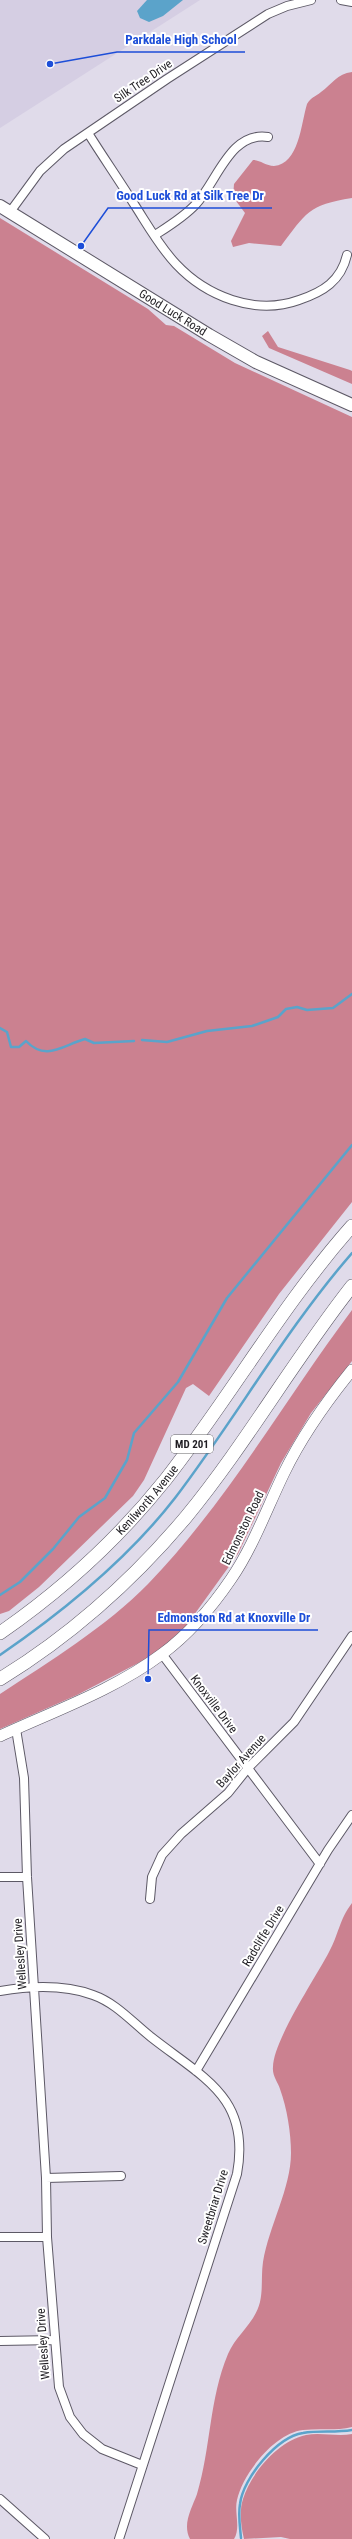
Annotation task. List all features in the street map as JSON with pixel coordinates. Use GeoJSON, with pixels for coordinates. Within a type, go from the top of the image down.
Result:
{"type":"FeatureCollection","features":[{"type":"Feature","properties":{"kind":"main road","name":"Good Luck Road"},"geometry":{"type":"LineString","coordinates":[[5,209],[223,343],[298,382],[352,405]]}},
{"type":"Feature","properties":{"kind":"main road","name":"Kenilworth Avenue"},"geometry":{"type":"LineString","coordinates":[[0,1633],[79,1570],[145,1503],[196,1439],[297,1292],[352,1226]]}},
{"type":"Feature","properties":{"kind":"main road","name":"MD 201"},"geometry":{"type":"LineString","coordinates":[[0,1679],[27,1662],[86,1617],[162,1544],[228,1461],[291,1367],[352,1286]]}},
{"type":"Feature","properties":{"kind":"street","name":"Silk Tree Drive"},"geometry":{"type":"LineString","coordinates":[[5,209],[44,168],[88,133],[257,20],[287,6],[311,0]]}},
{"type":"Feature","properties":{"kind":"street"},"geometry":{"type":"LineString","coordinates":[[341,0],[352,2]]}},
{"type":"Feature","properties":{"kind":"street"},"geometry":{"type":"LineString","coordinates":[[88,133],[175,263],[193,279],[222,297],[254,305],[285,304],[321,291],[338,278],[347,255]]}},
{"type":"Feature","properties":{"kind":"street"},"geometry":{"type":"LineString","coordinates":[[155,235],[179,219],[197,203],[226,160],[238,146],[255,137],[268,137]]}},
{"type":"Feature","properties":{"kind":"street","name":"Edmonston Road"},"geometry":{"type":"LineString","coordinates":[[0,1736],[107,1686],[162,1654],[189,1631],[232,1578],[250,1548],[284,1472],[305,1434],[352,1370]]}},
{"type":"Feature","properties":{"kind":"street","name":"Baylor Avenue"},"geometry":{"type":"LineString","coordinates":[[150,1899],[152,1877],[162,1855],[181,1834],[228,1793],[248,1768],[303,1711],[352,1636]]}},
{"type":"Feature","properties":{"kind":"street","name":"Knoxville Drive"},"geometry":{"type":"LineString","coordinates":[[162,1654],[320,1864]]}},
{"type":"Feature","properties":{"kind":"street","name":"Wellesley Drive"},"geometry":{"type":"LineString","coordinates":[[16,1729],[24,1778],[27,1877],[46,2178],[47,2236],[59,2387],[65,2408],[76,2426],[102,2449],[142,2465]]}},
{"type":"Feature","properties":{"kind":"street","name":"Radcliffe Drive"},"geometry":{"type":"LineString","coordinates":[[196,2071],[320,1864],[352,1815]]}},
{"type":"Feature","properties":{"kind":"street"},"geometry":{"type":"LineString","coordinates":[[0,1877],[27,1877]]}},
{"type":"Feature","properties":{"kind":"street","name":"Sweetbriar Drive"},"geometry":{"type":"LineString","coordinates":[[0,1991],[35,1986],[84,1992],[106,2000],[212,2085],[230,2106],[238,2127],[241,2147],[237,2174],[119,2539]]}},
{"type":"Feature","properties":{"kind":"street"},"geometry":{"type":"LineString","coordinates":[[46,2178],[121,2176]]}},
{"type":"Feature","properties":{"kind":"street"},"geometry":{"type":"LineString","coordinates":[[0,2237],[47,2236]]}},
{"type":"Feature","properties":{"kind":"street"},"geometry":{"type":"LineString","coordinates":[[0,2341],[55,2340]]}},
{"type":"Feature","properties":{"kind":"street"},"geometry":{"type":"LineString","coordinates":[[0,2499],[45,2539]]}},
{"type":"Feature","properties":{"kind":"shaded area"},"geometry":{"type":"Polygon","coordinates":[[[0,0],[200,0],[0,128],[0,0]]]}},
{"type":"Feature","properties":{"kind":"shaded area"},"geometry":{"type":"Polygon","coordinates":[[[352,72],[352,198],[326,204],[309,212],[281,246],[249,243],[233,247],[231,241],[245,213],[233,197],[234,184],[253,160],[274,166],[282,164],[289,158],[298,142],[307,104],[312,98],[319,94],[338,77],[352,72]]]}},
{"type":"Feature","properties":{"kind":"shaded area"},"geometry":{"type":"Polygon","coordinates":[[[0,218],[148,309],[166,325],[174,326],[235,363],[352,417],[352,1202],[279,1294],[209,1396],[193,1384],[186,1388],[144,1480],[133,1496],[39,1587],[9,1611],[0,1614],[0,218]]]}},
{"type":"Feature","properties":{"kind":"shaded area"},"geometry":{"type":"Polygon","coordinates":[[[268,331],[278,347],[352,371],[352,384],[269,348],[262,336],[268,331]]]}},
{"type":"Feature","properties":{"kind":"shaded area"},"geometry":{"type":"Polygon","coordinates":[[[352,1310],[352,1361],[311,1413],[281,1463],[238,1554],[186,1626],[164,1646],[144,1660],[77,1695],[0,1729],[0,1694],[96,1629],[148,1584],[204,1519],[352,1310]]]}},
{"type":"Feature","properties":{"kind":"shaded area"},"geometry":{"type":"Polygon","coordinates":[[[352,1903],[352,2427],[340,2429],[303,2430],[282,2438],[271,2446],[262,2456],[253,2467],[240,2489],[236,2505],[237,2530],[234,2539],[190,2539],[187,2522],[202,2477],[217,2388],[231,2347],[250,2323],[258,2309],[261,2292],[262,2267],[266,2248],[284,2193],[290,2166],[291,2145],[287,2112],[279,2086],[273,2073],[275,2056],[287,2026],[329,1952],[344,1915],[352,1903]]]}},
{"type":"Feature","properties":{"kind":"shaded area"},"geometry":{"type":"Polygon","coordinates":[[[352,2434],[352,2539],[290,2539],[281,2537],[244,2539],[241,2519],[243,2499],[252,2479],[276,2451],[296,2438],[306,2435],[352,2434]]]}},
{"type":"Feature","properties":{"kind":"water"},"geometry":{"type":"Polygon","coordinates":[[[147,0],[183,0],[163,16],[149,22],[140,18],[137,11],[147,0]]]}},
{"type":"Feature","properties":{"kind":"waterway"},"geometry":{"type":"LineString","coordinates":[[142,1040],[167,1042],[207,1031],[252,1026],[278,1017],[286,1009],[297,1007],[307,1010],[333,1008],[352,994]]}},
{"type":"Feature","properties":{"kind":"waterway"},"geometry":{"type":"LineString","coordinates":[[0,1028],[7,1032],[11,1047],[19,1047],[26,1041],[33,1047],[48,1051],[62,1048],[85,1039],[94,1043],[134,1041]]}},
{"type":"Feature","properties":{"kind":"waterway"},"geometry":{"type":"LineString","coordinates":[[0,1595],[20,1582],[53,1549],[79,1517],[105,1498],[127,1460],[134,1433],[178,1382],[227,1298],[352,1145]]}},
{"type":"Feature","properties":{"kind":"waterway"},"geometry":{"type":"LineString","coordinates":[[0,1655],[48,1621],[94,1583],[156,1521],[197,1468],[305,1312],[352,1253]]}},
{"type":"Feature","properties":{"kind":"waterway"},"geometry":{"type":"LineString","coordinates":[[241,2538],[239,2512],[247,2482],[254,2471],[272,2450],[293,2436],[303,2433],[352,2430]]}},
{"type":"Feature","properties":{"kind":"place","name":"Parkdale High School"},"geometry":{"type":"Point","coordinates":[50,64]}},
{"type":"Feature","properties":{"kind":"place","name":"Good Luck Rd at Silk Tree Dr"},"geometry":{"type":"Point","coordinates":[81,246]}},
{"type":"Feature","properties":{"kind":"place","name":"Edmonston Rd at Knoxville Dr"},"geometry":{"type":"Point","coordinates":[148,1679]}}]}
